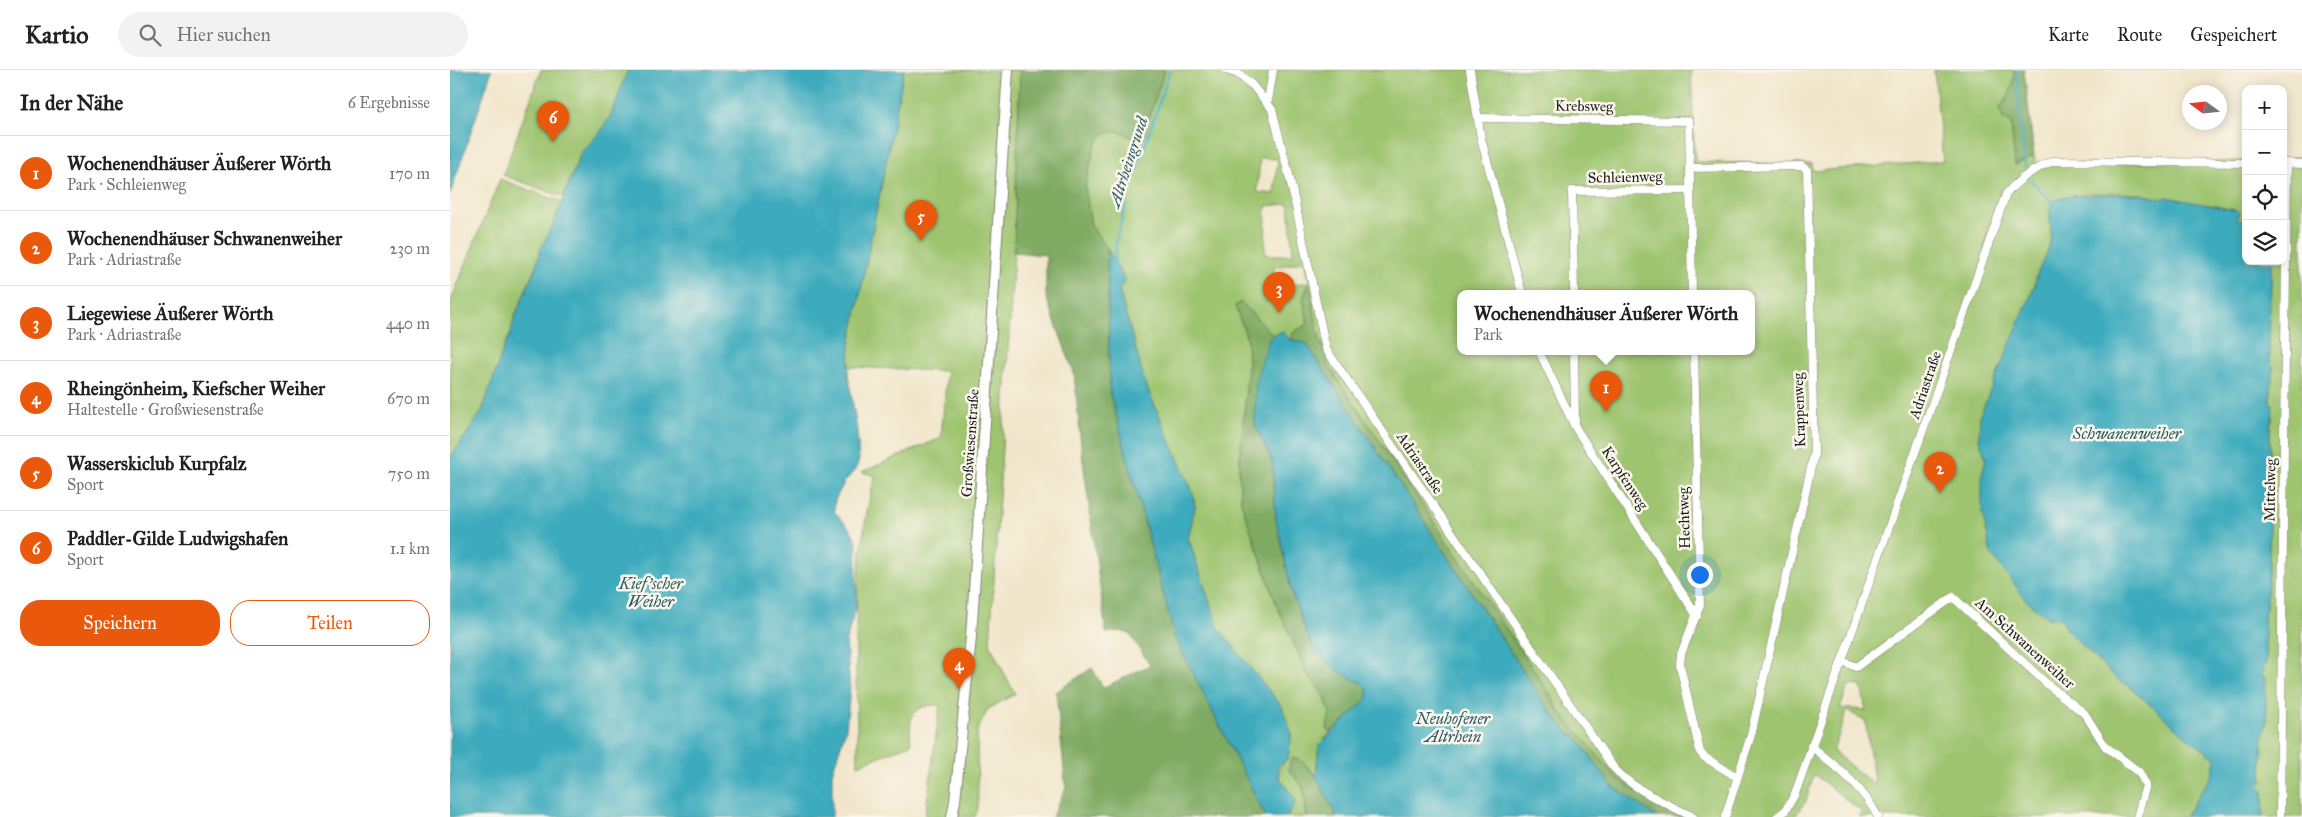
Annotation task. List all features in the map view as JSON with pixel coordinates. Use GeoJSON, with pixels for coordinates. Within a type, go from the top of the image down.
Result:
{"type":"FeatureCollection","features":[{"type":"Feature","properties":{"kind":"street","name":"Großwiesenstraße"},"geometry":{"type":"LineString","coordinates":[[952,817],[972,628],[1008,70]]}},
{"type":"Feature","properties":{"kind":"street","name":"Adriastraße"},"geometry":{"type":"LineString","coordinates":[[1226,70],[1238,74],[1252,85],[1268,101],[1272,109],[1290,179],[1326,349],[1598,748],[1623,776],[1650,795],[1693,817]]}},
{"type":"Feature","properties":{"kind":"street"},"geometry":{"type":"LineString","coordinates":[[1268,101],[1273,70]]}},
{"type":"Feature","properties":{"kind":"street"},"geometry":{"type":"LineString","coordinates":[[1470,70],[1481,138],[1521,290]]}},
{"type":"Feature","properties":{"kind":"street","name":"Krebsweg"},"geometry":{"type":"LineString","coordinates":[[1478,118],[1689,121],[1690,168]]}},
{"type":"Feature","properties":{"kind":"street","name":"Adriastraße"},"geometry":{"type":"LineString","coordinates":[[1778,817],[1795,794],[2006,194],[2019,179],[2037,167],[2054,161],[2242,163]]}},
{"type":"Feature","properties":{"kind":"street"},"geometry":{"type":"LineString","coordinates":[[2287,163],[2302,164]]}},
{"type":"Feature","properties":{"kind":"street","name":"Krappenweg"},"geometry":{"type":"LineString","coordinates":[[1690,168],[1802,166],[1807,170],[1814,454],[1751,736],[1725,817]]}},
{"type":"Feature","properties":{"kind":"street"},"geometry":{"type":"LineString","coordinates":[[1690,168],[1692,290]]}},
{"type":"Feature","properties":{"kind":"street","name":"Mittelweg"},"geometry":{"type":"LineString","coordinates":[[2280,817],[2287,212],[2285,175]]}},
{"type":"Feature","properties":{"kind":"street","name":"Schleienweg"},"geometry":{"type":"LineString","coordinates":[[1574,290],[1572,191],[1690,190]]}},
{"type":"Feature","properties":{"kind":"street","name":"Karpfenweg"},"geometry":{"type":"LineString","coordinates":[[1541,355],[1575,427],[1697,616]]}},
{"type":"Feature","properties":{"kind":"street"},"geometry":{"type":"LineString","coordinates":[[1574,355],[1575,427]]}},
{"type":"Feature","properties":{"kind":"street","name":"Hechtweg"},"geometry":{"type":"LineString","coordinates":[[1694,355],[1700,605],[1680,659],[1698,745],[1704,757],[1738,777]]}},
{"type":"Feature","properties":{"kind":"street","name":"Am Schwanenweiher"},"geometry":{"type":"LineString","coordinates":[[1842,661],[1856,667],[1954,596],[2047,684],[2086,714],[2105,746],[2139,772],[2146,785],[2137,817]]}},
{"type":"Feature","properties":{"kind":"street"},"geometry":{"type":"LineString","coordinates":[[1811,746],[1848,776],[1873,807],[1878,817]]}},
{"type":"Feature","properties":{"kind":"green space"},"geometry":{"type":"Polygon","coordinates":[[[541,70],[628,70],[610,117],[601,131],[581,153],[563,197],[503,175],[541,70]]]}},
{"type":"Feature","properties":{"kind":"green space"},"geometry":{"type":"Polygon","coordinates":[[[904,70],[1020,70],[1014,252],[990,645],[1015,694],[988,709],[977,731],[978,808],[975,817],[925,817],[940,705],[922,707],[913,715],[910,728],[911,744],[858,765],[856,620],[858,584],[867,512],[875,476],[862,472],[941,438],[947,371],[849,367],[850,345],[904,70]]]}},
{"type":"Feature","properties":{"kind":"green space"},"geometry":{"type":"Polygon","coordinates":[[[1020,70],[1165,70],[1141,142],[1119,131],[1104,133],[1094,148],[1085,186],[1091,226],[1107,248],[1110,393],[1175,637],[1266,817],[1052,817],[1066,788],[1056,692],[1092,668],[1103,688],[1150,665],[1130,634],[1120,631],[1106,633],[1081,445],[1074,373],[1046,297],[1046,255],[1014,252],[1020,70]]]}},
{"type":"Feature","properties":{"kind":"green space"},"geometry":{"type":"Polygon","coordinates":[[[1165,70],[1691,70],[1695,162],[1812,164],[1813,171],[1943,161],[1934,70],[2014,70],[2014,81],[2011,90],[2000,108],[2011,122],[2015,165],[2034,156],[2036,165],[2242,161],[2242,220],[2240,221],[2237,219],[2238,211],[2140,194],[2107,193],[2071,196],[2052,202],[2049,248],[2037,274],[2035,285],[1979,438],[1986,459],[1982,474],[2057,617],[2063,620],[2119,681],[2128,685],[2187,737],[2215,758],[2213,773],[2185,817],[1858,817],[1862,812],[1814,774],[1806,801],[1794,817],[1682,817],[1651,801],[1618,778],[1595,755],[1576,730],[1567,723],[1550,694],[1328,365],[1318,332],[1309,284],[1303,299],[1308,324],[1293,333],[1292,340],[1283,331],[1273,335],[1241,302],[1235,306],[1247,338],[1248,368],[1239,470],[1241,502],[1277,606],[1307,673],[1325,697],[1330,713],[1327,728],[1330,733],[1319,745],[1316,776],[1300,759],[1289,770],[1303,787],[1307,817],[1288,817],[1295,799],[1280,779],[1279,774],[1280,769],[1288,758],[1282,707],[1219,629],[1188,538],[1195,507],[1193,493],[1146,386],[1119,290],[1125,280],[1107,248],[1091,226],[1085,186],[1094,148],[1104,133],[1119,131],[1141,142],[1165,70]],[[1260,158],[1257,192],[1274,194],[1278,159],[1260,158]],[[1289,204],[1266,206],[1265,255],[1293,255],[1289,204]],[[1304,261],[1273,268],[1277,288],[1309,282],[1304,261]],[[1849,685],[1840,708],[1866,710],[1861,686],[1849,685]],[[1847,711],[1833,751],[1875,786],[1865,720],[1847,711]]]}},
{"type":"Feature","properties":{"kind":"green space"},"geometry":{"type":"Polygon","coordinates":[[[2014,70],[2024,70],[2034,156],[2015,165],[2011,123],[2003,119],[2000,108],[2011,90],[2014,81],[2014,70]]]}},
{"type":"Feature","properties":{"kind":"green space"},"geometry":{"type":"Polygon","coordinates":[[[2302,159],[2302,817],[2263,817],[2263,790],[2258,786],[2262,781],[2262,742],[2267,721],[2262,676],[2266,660],[2264,611],[2269,566],[2270,404],[2273,366],[2270,363],[2269,326],[2272,265],[2287,265],[2287,161],[2302,159]]]}},
{"type":"Feature","properties":{"kind":"green space"},"geometry":{"type":"Polygon","coordinates":[[[500,179],[562,202],[515,316],[510,336],[506,342],[482,411],[450,459],[450,303],[500,179]]]}},
{"type":"Feature","properties":{"kind":"green space"},"geometry":{"type":"Polygon","coordinates":[[[1309,282],[1318,332],[1328,365],[1550,694],[1558,709],[1617,777],[1640,794],[1682,817],[1657,817],[1612,786],[1575,735],[1568,733],[1547,707],[1306,343],[1292,340],[1293,333],[1308,324],[1303,299],[1309,282]]]}},
{"type":"Feature","properties":{"kind":"green space"},"geometry":{"type":"Polygon","coordinates":[[[1241,302],[1273,335],[1269,340],[1255,424],[1272,460],[1276,518],[1292,594],[1313,650],[1342,674],[1360,682],[1367,689],[1368,698],[1330,733],[1327,728],[1330,713],[1325,697],[1307,673],[1277,606],[1241,502],[1239,470],[1248,368],[1247,338],[1235,306],[1241,302]]]}},
{"type":"Feature","properties":{"kind":"green space"},"geometry":{"type":"Polygon","coordinates":[[[1293,758],[1300,759],[1316,776],[1337,817],[1307,817],[1303,787],[1289,770],[1293,758]]]}},
{"type":"Feature","properties":{"kind":"water"},"geometry":{"type":"Polygon","coordinates":[[[450,70],[492,70],[450,194],[450,70]]]}},
{"type":"Feature","properties":{"kind":"water","name":"Kief'scher Weiher"},"geometry":{"type":"Polygon","coordinates":[[[628,70],[904,70],[850,345],[848,374],[857,430],[859,460],[855,470],[845,481],[835,500],[834,511],[851,530],[857,542],[856,606],[846,641],[850,689],[846,729],[832,773],[832,817],[450,817],[450,459],[482,411],[506,342],[510,336],[515,316],[535,270],[541,248],[553,225],[581,153],[601,131],[610,117],[628,70]]]}},
{"type":"Feature","properties":{"kind":"water","name":"Schwanenweiher"},"geometry":{"type":"Polygon","coordinates":[[[2140,194],[2163,199],[2167,197],[2239,211],[2237,219],[2240,221],[2242,220],[2242,265],[2272,265],[2269,326],[2270,363],[2273,366],[2270,403],[2273,404],[2272,422],[2270,423],[2269,566],[2266,610],[2264,612],[2266,660],[2262,676],[2265,678],[2267,721],[2262,742],[2262,782],[2258,786],[2263,790],[2263,817],[2185,817],[2213,773],[2215,758],[2187,737],[2128,685],[2119,681],[2066,629],[2063,620],[2057,617],[2049,619],[2028,602],[1991,554],[1982,511],[1982,474],[1986,459],[1979,438],[1980,415],[2049,248],[2052,202],[2064,197],[2140,194]]]}},
{"type":"Feature","properties":{"kind":"water"},"geometry":{"type":"Polygon","coordinates":[[[1107,248],[1125,281],[1119,290],[1146,386],[1193,493],[1195,507],[1188,538],[1219,629],[1282,707],[1292,734],[1288,758],[1279,766],[1278,772],[1279,777],[1295,799],[1288,817],[1266,817],[1175,637],[1110,393],[1107,248]]]}},
{"type":"Feature","properties":{"kind":"water","name":"Neuhofener Altrhein"},"geometry":{"type":"Polygon","coordinates":[[[1283,331],[1290,340],[1306,343],[1547,707],[1568,733],[1575,735],[1612,786],[1657,817],[1337,817],[1316,776],[1319,745],[1368,698],[1367,689],[1360,682],[1342,674],[1313,650],[1292,594],[1276,518],[1272,460],[1255,424],[1256,379],[1269,340],[1273,335],[1283,331]]]}},
{"type":"Feature","properties":{"kind":"waterway","name":"Altrheingrund"},"geometry":{"type":"LineString","coordinates":[[1115,263],[1116,240],[1130,190],[1170,70]]}},
{"type":"Feature","properties":{"kind":"waterway"},"geometry":{"type":"LineString","coordinates":[[2016,70],[2025,167]]}},
{"type":"Feature","properties":{"kind":"waterway"},"geometry":{"type":"LineString","coordinates":[[2030,180],[2052,202]]}},
{"type":"Feature","properties":{"kind":"place","name":"Paddler-Gilde Ludwigshafen"},"geometry":{"type":"Point","coordinates":[553,142]}},
{"type":"Feature","properties":{"kind":"place","name":"Wasserskiclub Kurpfalz"},"geometry":{"type":"Point","coordinates":[921,241]}},
{"type":"Feature","properties":{"kind":"place","name":"Liegewiese Äußerer Wörth"},"geometry":{"type":"Point","coordinates":[1279,313]}},
{"type":"Feature","properties":{"kind":"place","name":"Wochenendhäuser Äußerer Wörth"},"geometry":{"type":"Point","coordinates":[1606,412]}},
{"type":"Feature","properties":{"kind":"place","name":"Wochenendhäuser Schwanenweiher"},"geometry":{"type":"Point","coordinates":[1940,493]}},
{"type":"Feature","properties":{"kind":"place","name":"Rheingönheim, Kiefscher Weiher"},"geometry":{"type":"Point","coordinates":[959,689]}}]}
